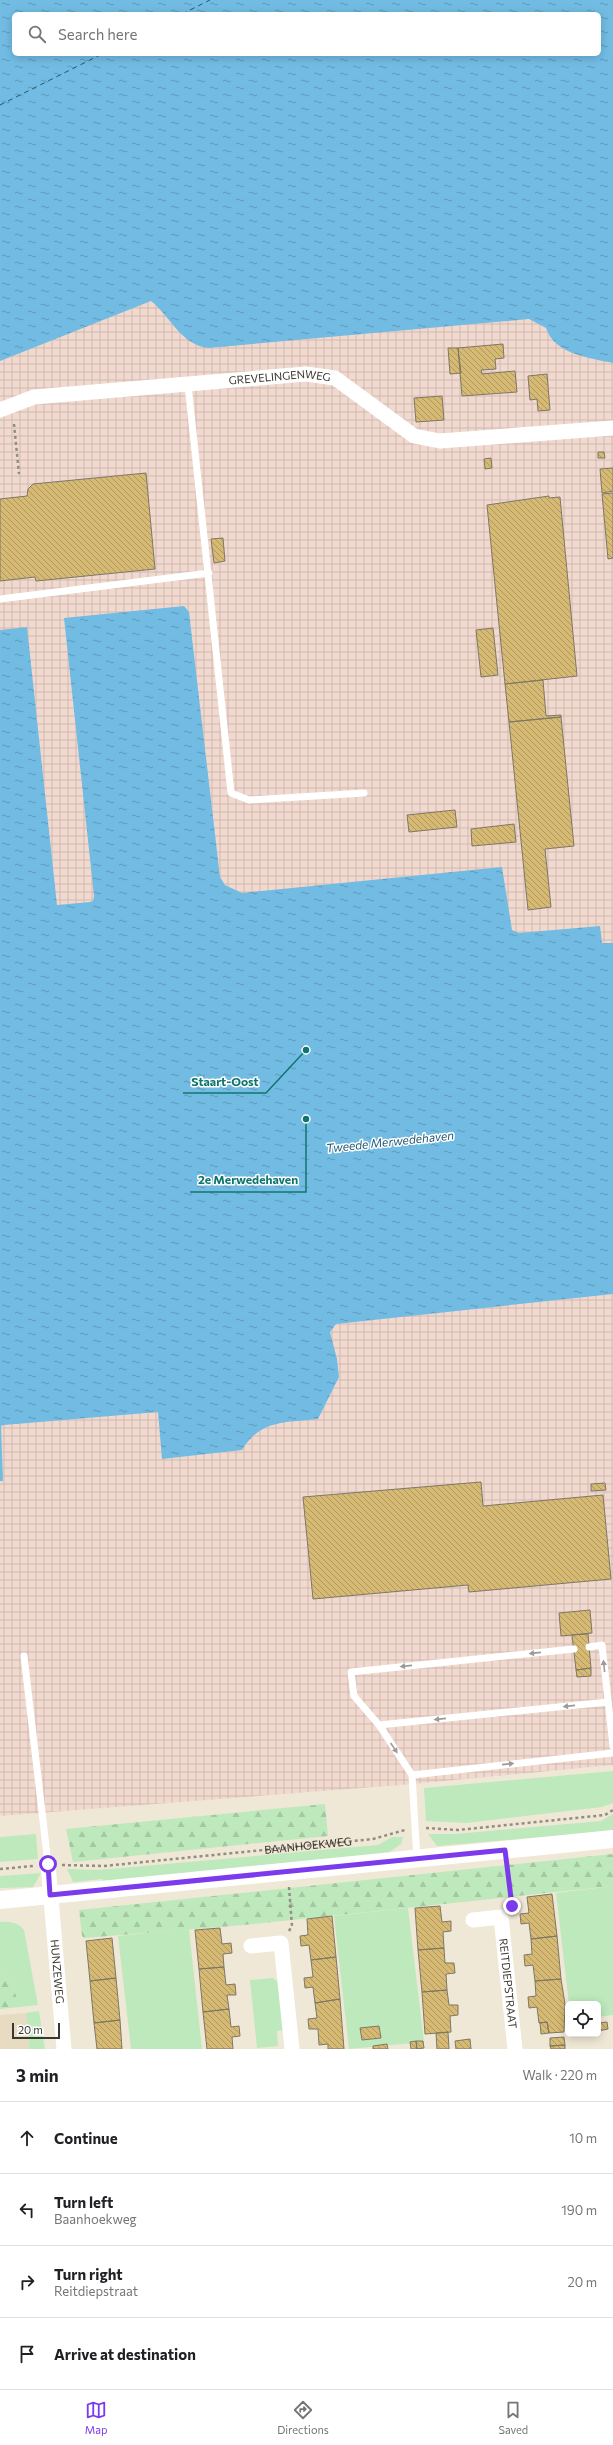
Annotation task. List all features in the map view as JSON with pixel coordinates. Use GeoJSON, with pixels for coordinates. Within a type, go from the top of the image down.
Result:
{"type":"FeatureCollection","features":[{"type":"Feature","properties":{"kind":"street","name":"GREVELINGENWEG"},"geometry":{"type":"LineString","coordinates":[[0,410],[34,397],[306,374],[335,378],[414,436],[440,441],[613,428]]}},
{"type":"Feature","properties":{"kind":"street"},"geometry":{"type":"LineString","coordinates":[[0,1900],[613,1839]]}},
{"type":"Feature","properties":{"kind":"street","name":"HUNZEWEG"},"geometry":{"type":"LineString","coordinates":[[48,1864],[64,2049]]}},
{"type":"Feature","properties":{"kind":"street"},"geometry":{"type":"LineString","coordinates":[[474,1920],[501,1917]]}},
{"type":"Feature","properties":{"kind":"street","name":"REITDIEPSTRAAT"},"geometry":{"type":"LineString","coordinates":[[501,1917],[515,2049]]}},
{"type":"Feature","properties":{"kind":"street"},"geometry":{"type":"LineString","coordinates":[[250,1946],[281,1943],[292,2049]]}},
{"type":"Feature","properties":{"kind":"lane"},"geometry":{"type":"LineString","coordinates":[[188,385],[231,793],[249,800],[364,793]]}},
{"type":"Feature","properties":{"kind":"lane"},"geometry":{"type":"LineString","coordinates":[[0,599],[209,573]]}},
{"type":"Feature","properties":{"kind":"lane"},"geometry":{"type":"LineString","coordinates":[[589,1647],[602,1645],[613,1746]]}},
{"type":"Feature","properties":{"kind":"lane"},"geometry":{"type":"LineString","coordinates":[[417,1859],[412,1775],[379,1725],[354,1696],[351,1672],[574,1648]]}},
{"type":"Feature","properties":{"kind":"lane"},"geometry":{"type":"LineString","coordinates":[[24,1656],[48,1864]]}},
{"type":"Feature","properties":{"kind":"lane"},"geometry":{"type":"LineString","coordinates":[[379,1725],[608,1702]]}},
{"type":"Feature","properties":{"kind":"lane"},"geometry":{"type":"LineString","coordinates":[[412,1775],[613,1753]]}},
{"type":"Feature","properties":{"kind":"path"},"geometry":{"type":"LineString","coordinates":[[14,424],[19,474]]}},
{"type":"Feature","properties":{"kind":"path","name":"BAANHOEKWEG"},"geometry":{"type":"LineString","coordinates":[[0,1869],[48,1864],[120,1864],[373,1840],[395,1832],[416,1829],[458,1830],[605,1815],[613,1810]]}},
{"type":"Feature","properties":{"kind":"path"},"geometry":{"type":"LineString","coordinates":[[501,1917],[512,1906],[505,1850]]}},
{"type":"Feature","properties":{"kind":"path"},"geometry":{"type":"LineString","coordinates":[[281,1943],[292,1926],[288,1872]]}},
{"type":"Feature","properties":{"kind":"shaded area"},"geometry":{"type":"Polygon","coordinates":[[[154,287],[613,298],[613,1765],[413,1784],[0,1816],[0,335],[154,287]]]}},
{"type":"Feature","properties":{"kind":"shaded area"},"geometry":{"type":"Polygon","coordinates":[[[26,2013],[29,2049],[0,2049],[0,2015],[26,2013]]]}},
{"type":"Feature","properties":{"kind":"green space"},"geometry":{"type":"Polygon","coordinates":[[[613,1771],[613,1803],[602,1807],[466,1823],[426,1821],[424,1788],[613,1771]]]}},
{"type":"Feature","properties":{"kind":"green space"},"geometry":{"type":"Polygon","coordinates":[[[325,1804],[328,1836],[73,1862],[66,1829],[325,1804]]]}},
{"type":"Feature","properties":{"kind":"green space"},"geometry":{"type":"Polygon","coordinates":[[[613,1814],[613,1831],[437,1846],[428,1834],[455,1834],[601,1821],[613,1814]]]}},
{"type":"Feature","properties":{"kind":"green space"},"geometry":{"type":"Polygon","coordinates":[[[36,1834],[38,1859],[0,1862],[0,1837],[36,1834]]]}},
{"type":"Feature","properties":{"kind":"green space"},"geometry":{"type":"Polygon","coordinates":[[[392,1837],[403,1837],[401,1844],[388,1853],[104,1884],[102,1879],[73,1882],[67,1869],[99,1870],[378,1845],[392,1837]]]}},
{"type":"Feature","properties":{"kind":"green space"},"geometry":{"type":"Polygon","coordinates":[[[613,1854],[613,1886],[244,1925],[84,1938],[82,1936],[79,1910],[613,1854]]]}},
{"type":"Feature","properties":{"kind":"green space"},"geometry":{"type":"Polygon","coordinates":[[[41,1873],[33,1887],[0,1888],[0,1876],[41,1873]]]}},
{"type":"Feature","properties":{"kind":"green space"},"geometry":{"type":"Polygon","coordinates":[[[613,1886],[613,2015],[601,2017],[601,2001],[569,2001],[556,1893],[613,1886]]]}},
{"type":"Feature","properties":{"kind":"green space"},"geometry":{"type":"Polygon","coordinates":[[[408,1908],[424,2042],[349,2049],[334,1916],[408,1908]]]}},
{"type":"Feature","properties":{"kind":"green space"},"geometry":{"type":"Polygon","coordinates":[[[0,1922],[19,1925],[24,1930],[38,2005],[20,2007],[13,1987],[0,1971],[0,1922]]]}},
{"type":"Feature","properties":{"kind":"green space"},"geometry":{"type":"Polygon","coordinates":[[[189,1929],[202,2049],[131,2049],[118,1936],[189,1929]]]}},
{"type":"Feature","properties":{"kind":"green space"},"geometry":{"type":"Polygon","coordinates":[[[0,1971],[13,1987],[20,2007],[0,2009],[0,1971]]]}},
{"type":"Feature","properties":{"kind":"green space"},"geometry":{"type":"Polygon","coordinates":[[[273,1978],[278,1982],[284,2030],[277,2031],[278,2046],[257,2048],[250,1980],[273,1978]]]}},
{"type":"Feature","properties":{"kind":"green space"},"geometry":{"type":"Polygon","coordinates":[[[39,2011],[45,2049],[29,2049],[26,2013],[39,2011]]]}},
{"type":"Feature","properties":{"kind":"water"},"geometry":{"type":"Polygon","coordinates":[[[0,0],[613,0],[613,363],[584,357],[565,349],[550,337],[546,328],[529,319],[208,348],[198,345],[183,336],[151,301],[0,361],[0,0]]]}},
{"type":"Feature","properties":{"kind":"water","name":"Tweede Merwedehaven"},"geometry":{"type":"Polygon","coordinates":[[[184,606],[189,612],[220,877],[225,885],[242,893],[502,867],[512,930],[519,933],[600,926],[602,943],[613,943],[613,1294],[336,1324],[330,1332],[337,1359],[339,1377],[318,1419],[275,1424],[257,1433],[249,1440],[242,1450],[162,1459],[158,1412],[4,1425],[1,1426],[3,1481],[0,1481],[0,630],[27,627],[57,905],[90,902],[93,901],[94,896],[64,618],[184,606]]]}},
{"type":"Feature","properties":{"kind":"building"},"geometry":{"type":"Polygon","coordinates":[[[503,344],[504,358],[495,359],[496,369],[481,370],[482,374],[515,371],[517,392],[462,396],[458,348],[503,344]]]}},
{"type":"Feature","properties":{"kind":"building"},"geometry":{"type":"Polygon","coordinates":[[[448,348],[458,348],[461,373],[450,374],[448,348]]]}},
{"type":"Feature","properties":{"kind":"building"},"geometry":{"type":"Polygon","coordinates":[[[547,374],[550,410],[538,411],[537,399],[530,400],[528,376],[547,374]]]}},
{"type":"Feature","properties":{"kind":"building"},"geometry":{"type":"Polygon","coordinates":[[[442,396],[444,420],[416,422],[414,398],[442,396]]]}},
{"type":"Feature","properties":{"kind":"building"},"geometry":{"type":"Polygon","coordinates":[[[598,452],[604,452],[605,458],[598,458],[598,452]]]}},
{"type":"Feature","properties":{"kind":"building"},"geometry":{"type":"Polygon","coordinates":[[[491,458],[492,468],[485,469],[484,459],[491,458]]]}},
{"type":"Feature","properties":{"kind":"building"},"geometry":{"type":"Polygon","coordinates":[[[613,468],[613,491],[602,493],[600,469],[613,468]]]}},
{"type":"Feature","properties":{"kind":"building"},"geometry":{"type":"Polygon","coordinates":[[[146,473],[155,569],[36,581],[35,577],[0,581],[0,499],[27,496],[28,489],[33,484],[146,473]]]}},
{"type":"Feature","properties":{"kind":"building"},"geometry":{"type":"Polygon","coordinates":[[[613,493],[613,558],[608,559],[602,494],[613,493]]]}},
{"type":"Feature","properties":{"kind":"building"},"geometry":{"type":"Polygon","coordinates":[[[549,496],[549,498],[560,497],[577,676],[505,684],[487,505],[549,496]]]}},
{"type":"Feature","properties":{"kind":"building"},"geometry":{"type":"Polygon","coordinates":[[[223,538],[225,561],[214,563],[211,539],[223,538]]]}},
{"type":"Feature","properties":{"kind":"building"},"geometry":{"type":"Polygon","coordinates":[[[493,628],[498,675],[481,677],[476,630],[493,628]]]}},
{"type":"Feature","properties":{"kind":"building"},"geometry":{"type":"Polygon","coordinates":[[[543,680],[546,716],[561,715],[561,717],[509,722],[505,684],[543,680]]]}},
{"type":"Feature","properties":{"kind":"building"},"geometry":{"type":"Polygon","coordinates":[[[561,717],[574,846],[545,849],[551,907],[528,910],[509,722],[561,717]]]}},
{"type":"Feature","properties":{"kind":"building"},"geometry":{"type":"Polygon","coordinates":[[[455,810],[457,827],[409,832],[407,815],[455,810]]]}},
{"type":"Feature","properties":{"kind":"building"},"geometry":{"type":"Polygon","coordinates":[[[514,824],[516,842],[472,846],[471,829],[514,824]]]}},
{"type":"Feature","properties":{"kind":"building"},"geometry":{"type":"Polygon","coordinates":[[[481,1482],[483,1506],[603,1495],[611,1579],[469,1592],[468,1585],[313,1599],[303,1497],[481,1482]]]}},
{"type":"Feature","properties":{"kind":"building"},"geometry":{"type":"Polygon","coordinates":[[[605,1483],[606,1490],[591,1491],[591,1484],[605,1483]]]}},
{"type":"Feature","properties":{"kind":"building"},"geometry":{"type":"Polygon","coordinates":[[[590,1610],[592,1633],[561,1636],[559,1613],[590,1610]]]}},
{"type":"Feature","properties":{"kind":"building"},"geometry":{"type":"Polygon","coordinates":[[[588,1634],[591,1668],[576,1670],[572,1635],[588,1634]]]}},
{"type":"Feature","properties":{"kind":"building"},"geometry":{"type":"Polygon","coordinates":[[[591,1668],[591,1676],[577,1677],[576,1670],[591,1668]]]}},
{"type":"Feature","properties":{"kind":"building"},"geometry":{"type":"Polygon","coordinates":[[[552,1894],[557,1936],[531,1939],[529,1923],[521,1924],[520,1914],[529,1913],[527,1897],[552,1894]]]}},
{"type":"Feature","properties":{"kind":"building"},"geometry":{"type":"Polygon","coordinates":[[[440,1906],[442,1922],[451,1921],[451,1931],[443,1932],[444,1948],[418,1950],[415,1908],[440,1906]]]}},
{"type":"Feature","properties":{"kind":"building"},"geometry":{"type":"Polygon","coordinates":[[[332,1916],[336,1957],[311,1960],[309,1945],[301,1946],[300,1936],[308,1935],[307,1919],[332,1916]]]}},
{"type":"Feature","properties":{"kind":"building"},"geometry":{"type":"Polygon","coordinates":[[[220,1928],[222,1944],[231,1943],[232,1953],[223,1954],[224,1967],[199,1969],[195,1930],[220,1928]]]}},
{"type":"Feature","properties":{"kind":"building"},"geometry":{"type":"Polygon","coordinates":[[[557,1936],[561,1979],[535,1981],[533,1965],[525,1966],[524,1955],[532,1954],[531,1939],[557,1936]]]}},
{"type":"Feature","properties":{"kind":"building"},"geometry":{"type":"Polygon","coordinates":[[[112,1938],[116,1978],[90,1981],[86,1941],[112,1938]]]}},
{"type":"Feature","properties":{"kind":"building"},"geometry":{"type":"Polygon","coordinates":[[[444,1948],[445,1963],[454,1963],[455,1973],[446,1974],[447,1990],[422,1992],[418,1950],[444,1948]]]}},
{"type":"Feature","properties":{"kind":"building"},"geometry":{"type":"Polygon","coordinates":[[[336,1957],[340,1999],[315,2003],[313,1987],[305,1988],[304,1978],[313,1977],[311,1960],[336,1957]]]}},
{"type":"Feature","properties":{"kind":"building"},"geometry":{"type":"Polygon","coordinates":[[[224,1967],[226,1985],[235,1984],[236,1995],[227,1995],[229,2009],[203,2012],[199,1969],[224,1967]]]}},
{"type":"Feature","properties":{"kind":"building"},"geometry":{"type":"Polygon","coordinates":[[[116,1978],[120,2020],[94,2023],[90,1981],[116,1978]]]}},
{"type":"Feature","properties":{"kind":"building"},"geometry":{"type":"Polygon","coordinates":[[[561,1979],[565,2004],[564,2032],[549,2033],[547,2022],[539,2023],[537,2007],[529,2008],[528,1997],[536,1996],[535,1981],[561,1979]]]}},
{"type":"Feature","properties":{"kind":"building"},"geometry":{"type":"Polygon","coordinates":[[[447,1990],[449,2005],[458,2005],[458,2015],[450,2016],[451,2032],[425,2034],[422,1992],[447,1990]]]}},
{"type":"Feature","properties":{"kind":"building"},"geometry":{"type":"Polygon","coordinates":[[[340,1999],[344,2049],[328,2049],[328,2044],[319,2045],[318,2029],[309,2029],[308,2019],[317,2018],[315,2003],[340,1999]]]}},
{"type":"Feature","properties":{"kind":"building"},"geometry":{"type":"Polygon","coordinates":[[[229,2009],[231,2027],[239,2026],[240,2036],[232,2037],[233,2049],[207,2049],[203,2012],[229,2009]]]}},
{"type":"Feature","properties":{"kind":"building"},"geometry":{"type":"Polygon","coordinates":[[[120,2020],[122,2049],[97,2049],[94,2023],[120,2020]]]}},
{"type":"Feature","properties":{"kind":"building"},"geometry":{"type":"Polygon","coordinates":[[[547,2022],[549,2033],[541,2034],[540,2023],[547,2022]]]}},
{"type":"Feature","properties":{"kind":"building"},"geometry":{"type":"Polygon","coordinates":[[[607,2022],[608,2029],[601,2030],[601,2023],[607,2022]]]}},
{"type":"Feature","properties":{"kind":"building"},"geometry":{"type":"Polygon","coordinates":[[[379,2026],[381,2038],[362,2040],[360,2028],[379,2026]]]}},
{"type":"Feature","properties":{"kind":"building"},"geometry":{"type":"Polygon","coordinates":[[[448,2032],[449,2049],[437,2049],[436,2033],[448,2032]]]}},
{"type":"Feature","properties":{"kind":"building"},"geometry":{"type":"Polygon","coordinates":[[[564,2037],[565,2045],[550,2046],[550,2038],[564,2037]]]}},
{"type":"Feature","properties":{"kind":"building"},"geometry":{"type":"Polygon","coordinates":[[[470,2039],[471,2049],[456,2049],[455,2041],[470,2039]]]}},
{"type":"Feature","properties":{"kind":"building"},"geometry":{"type":"Polygon","coordinates":[[[416,2041],[417,2049],[411,2049],[410,2042],[416,2041]]]}},
{"type":"Feature","properties":{"kind":"building"},"geometry":{"type":"Polygon","coordinates":[[[416,2041],[423,2041],[424,2048],[417,2049],[416,2041]]]}},
{"type":"Feature","properties":{"kind":"building"},"geometry":{"type":"Polygon","coordinates":[[[387,2044],[388,2049],[373,2049],[373,2046],[387,2044]]]}},
{"type":"Feature","properties":{"kind":"building"},"geometry":{"type":"Polygon","coordinates":[[[565,2045],[565,2049],[551,2049],[550,2046],[565,2045]]]}},
{"type":"Feature","properties":{"kind":"ferry route"},"geometry":{"type":"LineString","coordinates":[[186,12],[210,0]]}},
{"type":"Feature","properties":{"kind":"ferry route"},"geometry":{"type":"LineString","coordinates":[[0,105],[98,56]]}},
{"type":"Feature","properties":{"kind":"place","name":"Staart-Oost"},"geometry":{"type":"Point","coordinates":[306,1050]}},
{"type":"Feature","properties":{"kind":"place","name":"2e Merwedehaven"},"geometry":{"type":"Point","coordinates":[306,1119]}},
{"type":"Feature","properties":{"kind":"route"},"geometry":{"type":"LineString","coordinates":[[48,1864],[50,1895],[505,1850],[512,1906]]}}]}
